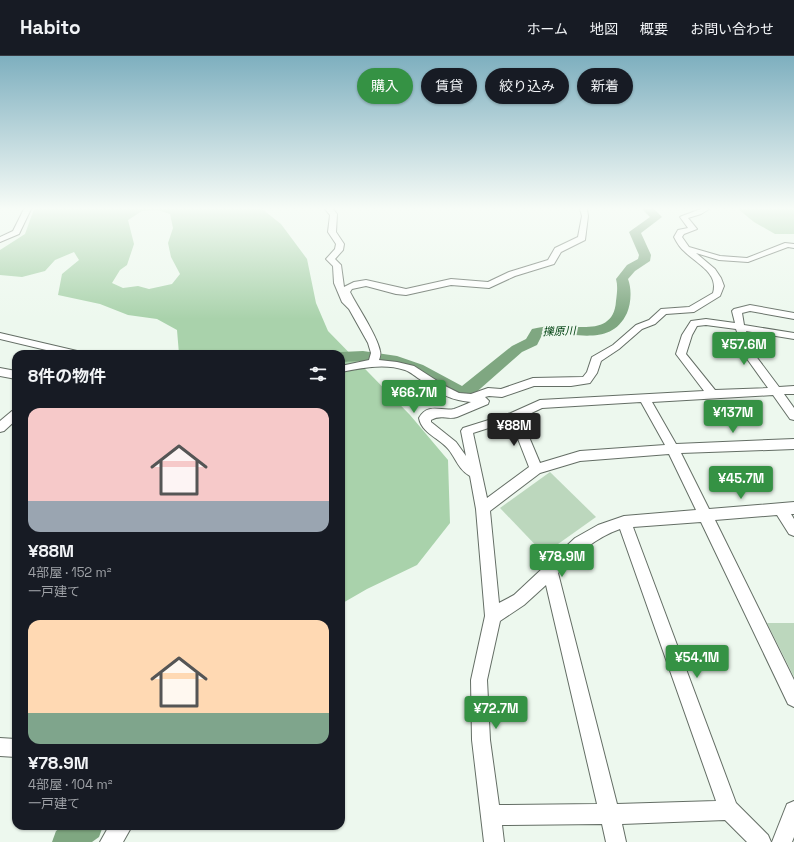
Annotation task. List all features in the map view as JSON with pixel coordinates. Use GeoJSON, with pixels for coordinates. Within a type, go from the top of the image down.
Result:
{"type":"FeatureCollection","features":[{"type":"Feature","properties":{"kind":"street"},"geometry":{"type":"LineString","coordinates":[[340,246],[339,250],[330,258],[337,265],[338,283],[346,302],[353,307]]}},
{"type":"Feature","properties":{"kind":"street"},"geometry":{"type":"LineString","coordinates":[[374,359],[373,343],[346,292],[348,287],[357,284],[375,284],[396,291],[406,292],[451,282],[489,285],[512,274],[551,262],[558,250],[567,246]]}},
{"type":"Feature","properties":{"kind":"street"},"geometry":{"type":"LineString","coordinates":[[683,247],[719,258],[748,260],[786,246]]}},
{"type":"Feature","properties":{"kind":"street"},"geometry":{"type":"LineString","coordinates":[[475,474],[468,469],[452,445],[426,424],[425,418],[435,412],[453,414],[502,393],[533,382],[571,382],[586,380],[592,373],[596,360],[616,347],[639,327],[652,322],[664,311],[692,310],[717,294],[719,284],[714,273],[683,247]]}},
{"type":"Feature","properties":{"kind":"street"},"geometry":{"type":"LineString","coordinates":[[794,316],[750,308],[737,311],[740,327],[750,356],[794,416]]}},
{"type":"Feature","properties":{"kind":"street"},"geometry":{"type":"LineString","coordinates":[[712,394],[681,354],[687,335],[694,323],[706,322],[794,336]]}},
{"type":"Feature","properties":{"kind":"street"},"geometry":{"type":"LineString","coordinates":[[0,336],[61,350]]}},
{"type":"Feature","properties":{"kind":"street"},"geometry":{"type":"LineString","coordinates":[[345,368],[374,359],[410,368],[441,389],[457,397],[472,398],[488,392],[502,393]]}},
{"type":"Feature","properties":{"kind":"street"},"geometry":{"type":"LineString","coordinates":[[0,372],[12,374]]}},
{"type":"Feature","properties":{"kind":"street"},"geometry":{"type":"LineString","coordinates":[[494,842],[492,815],[481,740],[479,680],[493,616],[483,510],[467,431],[515,416],[540,404],[794,390]]}},
{"type":"Feature","properties":{"kind":"street"},"geometry":{"type":"LineString","coordinates":[[645,399],[673,449],[794,698]]}},
{"type":"Feature","properties":{"kind":"street"},"geometry":{"type":"LineString","coordinates":[[0,428],[9,416]]}},
{"type":"Feature","properties":{"kind":"street"},"geometry":{"type":"LineString","coordinates":[[515,416],[536,469]]}},
{"type":"Feature","properties":{"kind":"street"},"geometry":{"type":"LineString","coordinates":[[483,510],[536,469],[580,456],[673,449],[794,444]]}},
{"type":"Feature","properties":{"kind":"street"},"geometry":{"type":"LineString","coordinates":[[493,616],[519,600],[580,543],[602,529],[624,522],[794,508]]}},
{"type":"Feature","properties":{"kind":"street"},"geometry":{"type":"LineString","coordinates":[[780,509],[794,530]]}},
{"type":"Feature","properties":{"kind":"street"},"geometry":{"type":"LineString","coordinates":[[624,522],[729,810],[761,842]]}},
{"type":"Feature","properties":{"kind":"street"},"geometry":{"type":"LineString","coordinates":[[550,571],[616,842]]}},
{"type":"Feature","properties":{"kind":"street"},"geometry":{"type":"LineString","coordinates":[[0,747],[12,748]]}},
{"type":"Feature","properties":{"kind":"street"},"geometry":{"type":"LineString","coordinates":[[492,815],[610,814],[729,810]]}},
{"type":"Feature","properties":{"kind":"street"},"geometry":{"type":"LineString","coordinates":[[782,842],[794,810]]}},
{"type":"Feature","properties":{"kind":"street"},"geometry":{"type":"LineString","coordinates":[[110,842],[119,830]]}},
{"type":"Feature","properties":{"kind":"green space"},"geometry":{"type":"Polygon","coordinates":[[[7,246],[133,246],[127,265],[120,270],[112,283],[123,288],[138,286],[149,289],[172,284],[180,274],[171,257],[169,246],[297,246],[307,259],[316,303],[328,331],[410,415],[448,460],[450,523],[417,565],[367,589],[345,602],[345,350],[179,350],[177,330],[157,319],[128,315],[100,304],[58,295],[62,274],[79,260],[74,252],[55,260],[45,271],[22,277],[0,275],[0,250],[7,246]]]}},
{"type":"Feature","properties":{"kind":"green space"},"geometry":{"type":"Polygon","coordinates":[[[550,472],[596,517],[544,554],[500,508],[550,472]]]}},
{"type":"Feature","properties":{"kind":"green space"},"geometry":{"type":"Polygon","coordinates":[[[767,623],[794,623],[794,677],[767,623]]]}},
{"type":"Feature","properties":{"kind":"waterway","name":"擽原川"},"geometry":{"type":"LineString","coordinates":[[345,357],[374,357],[408,364],[428,373],[453,389],[462,393],[466,392],[517,349],[532,342],[537,332],[546,330],[592,332],[602,330],[611,325],[618,317],[622,309],[624,290],[622,279],[631,268],[644,261],[645,255],[641,246]]}},
{"type":"Feature","properties":{"kind":"waterway","name":"擽原川"},"geometry":{"type":"LineString","coordinates":[[67,842],[83,830]]}}]}
